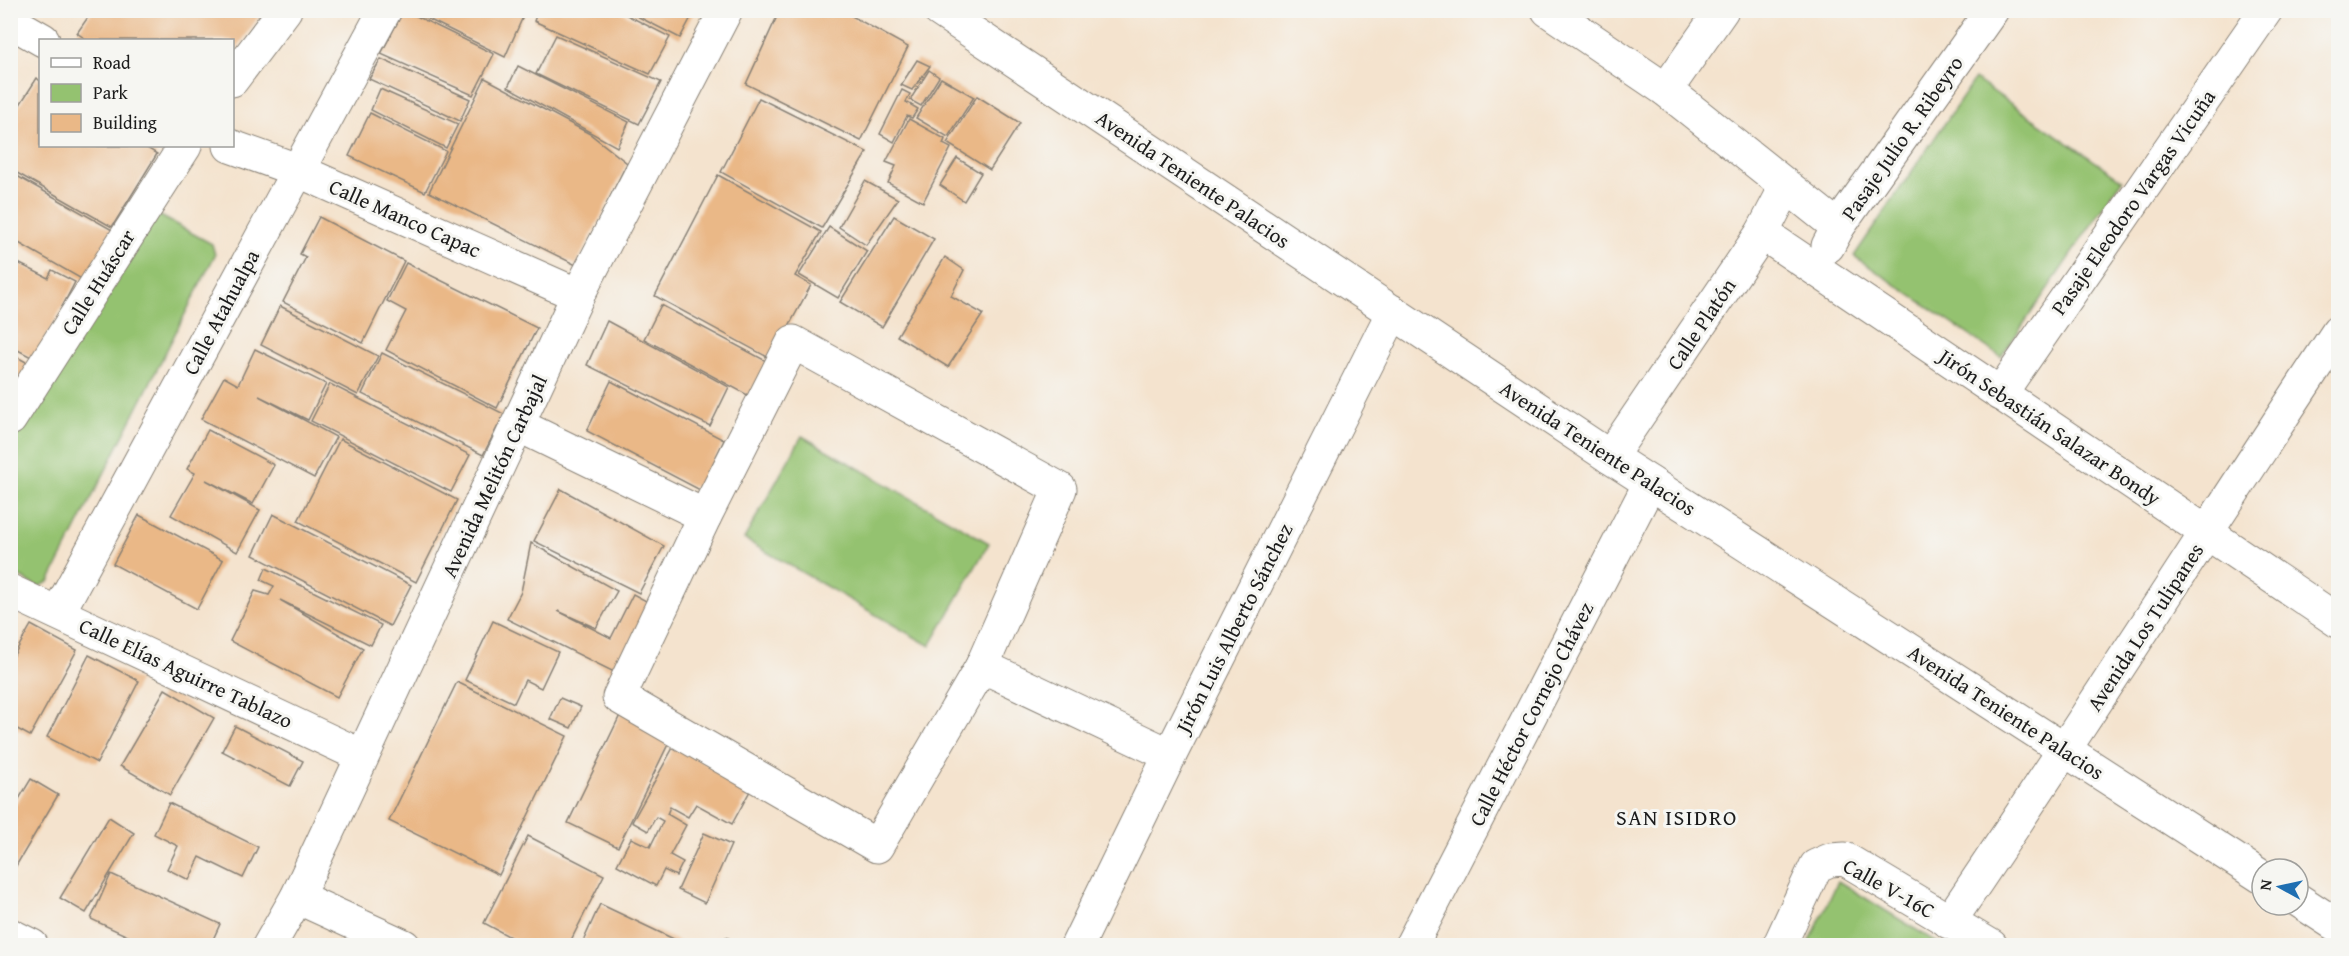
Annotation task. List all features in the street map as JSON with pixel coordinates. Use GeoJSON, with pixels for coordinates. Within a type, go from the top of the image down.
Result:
{"type":"FeatureCollection","features":[{"type":"Feature","properties":{"kind":"street"},"geometry":{"type":"LineString","coordinates":[[17,10],[10,20],[41,39]]}},
{"type":"Feature","properties":{"kind":"street"},"geometry":{"type":"LineString","coordinates":[[234,77],[285,10]]}},
{"type":"Feature","properties":{"kind":"street","name":"Calle Atahualpa"},"geometry":{"type":"LineString","coordinates":[[58,613],[385,10]]}},
{"type":"Feature","properties":{"kind":"street","name":"Avenida Melitón Carbajal"},"geometry":{"type":"LineString","coordinates":[[269,945],[297,897],[578,295],[726,10]]}},
{"type":"Feature","properties":{"kind":"street","name":"Avenida Teniente Palacios"},"geometry":{"type":"LineString","coordinates":[[939,10],[1610,457],[2250,869]]}},
{"type":"Feature","properties":{"kind":"street"},"geometry":{"type":"LineString","coordinates":[[1548,10],[1666,90],[1838,227]]}},
{"type":"Feature","properties":{"kind":"street"},"geometry":{"type":"LineString","coordinates":[[1666,90],[1722,10]]}},
{"type":"Feature","properties":{"kind":"street","name":"Pasaje Julio R. Ribeyro"},"geometry":{"type":"LineString","coordinates":[[1816,268],[1838,227],[1992,10]]}},
{"type":"Feature","properties":{"kind":"street","name":"Pasaje Eleodoro Vargas Vicuña"},"geometry":{"type":"LineString","coordinates":[[2000,394],[2266,10]]}},
{"type":"Feature","properties":{"kind":"street","name":"Calle Huáscar"},"geometry":{"type":"LineString","coordinates":[[10,419],[184,147]]}},
{"type":"Feature","properties":{"kind":"street","name":"Calle Manco Capac"},"geometry":{"type":"LineString","coordinates":[[233,147],[297,170],[578,295]]}},
{"type":"Feature","properties":{"kind":"street","name":"Calle Platón"},"geometry":{"type":"LineString","coordinates":[[1610,457],[1762,233],[1786,187]]}},
{"type":"Feature","properties":{"kind":"street","name":"Jirón Sebastián Salazar Bondy"},"geometry":{"type":"LineString","coordinates":[[1762,233],[2338,621]]}},
{"type":"Feature","properties":{"kind":"street","name":"Jirón Luis Alberto Sánchez"},"geometry":{"type":"LineString","coordinates":[[1077,945],[1393,312]]}},
{"type":"Feature","properties":{"kind":"street","name":"Avenida Los Tulipanes"},"geometry":{"type":"LineString","coordinates":[[1949,922],[2066,750],[2206,531],[2338,332]]}},
{"type":"Feature","properties":{"kind":"street"},"geometry":{"type":"LineString","coordinates":[[794,342],[1060,489],[982,666],[877,846],[619,697],[705,516],[794,342]]}},
{"type":"Feature","properties":{"kind":"street"},"geometry":{"type":"LineString","coordinates":[[518,425],[705,516]]}},
{"type":"Feature","properties":{"kind":"street","name":"Calle Héctor Cornejo Chávez"},"geometry":{"type":"LineString","coordinates":[[1411,945],[1650,483]]}},
{"type":"Feature","properties":{"kind":"street","name":"Calle Elías Aguirre Tablazo"},"geometry":{"type":"LineString","coordinates":[[10,591],[362,756]]}},
{"type":"Feature","properties":{"kind":"street"},"geometry":{"type":"LineString","coordinates":[[982,666],[1170,755]]}},
{"type":"Feature","properties":{"kind":"street","name":"Calle V-16C"},"geometry":{"type":"LineString","coordinates":[[1779,945],[1816,866],[1830,860],[1845,859],[1991,945]]}},
{"type":"Feature","properties":{"kind":"street"},"geometry":{"type":"LineString","coordinates":[[297,897],[404,945]]}},
{"type":"Feature","properties":{"kind":"street"},"geometry":{"type":"LineString","coordinates":[[2310,908],[2338,926]]}},
{"type":"Feature","properties":{"kind":"street"},"geometry":{"type":"LineString","coordinates":[[10,935],[32,945]]}},
{"type":"Feature","properties":{"kind":"green space"},"geometry":{"type":"Polygon","coordinates":[[[1975,79],[2122,180],[2001,357],[1854,256],[1975,79]]]}},
{"type":"Feature","properties":{"kind":"green space"},"geometry":{"type":"Polygon","coordinates":[[[155,213],[212,244],[215,255],[49,582],[38,587],[11,572],[10,428],[155,213]]]}},
{"type":"Feature","properties":{"kind":"green space"},"geometry":{"type":"Polygon","coordinates":[[[802,436],[989,543],[930,646],[744,539],[802,436]]]}},
{"type":"Feature","properties":{"kind":"green space"},"geometry":{"type":"Polygon","coordinates":[[[1838,881],[1941,945],[1808,945],[1838,881]]]}},
{"type":"Feature","properties":{"kind":"building"},"geometry":{"type":"Polygon","coordinates":[[[93,10],[263,10],[234,53],[234,39],[86,39],[77,33],[93,10]]]}},
{"type":"Feature","properties":{"kind":"building"},"geometry":{"type":"Polygon","coordinates":[[[404,10],[494,54],[473,95],[381,54],[404,10]]]}},
{"type":"Feature","properties":{"kind":"building"},"geometry":{"type":"Polygon","coordinates":[[[417,10],[526,10],[505,57],[416,13],[417,10]]]}},
{"type":"Feature","properties":{"kind":"building"},"geometry":{"type":"Polygon","coordinates":[[[538,10],[617,10],[670,37],[650,74],[534,21],[538,10]]]}},
{"type":"Feature","properties":{"kind":"building"},"geometry":{"type":"Polygon","coordinates":[[[625,10],[695,10],[680,38],[625,10]]]}},
{"type":"Feature","properties":{"kind":"building"},"geometry":{"type":"Polygon","coordinates":[[[780,10],[841,10],[908,47],[861,141],[746,84],[780,10]]]}},
{"type":"Feature","properties":{"kind":"building"},"geometry":{"type":"Polygon","coordinates":[[[556,35],[661,82],[639,124],[536,74],[556,35]]]}},
{"type":"Feature","properties":{"kind":"building"},"geometry":{"type":"Polygon","coordinates":[[[381,59],[470,99],[460,121],[369,79],[381,59]]]}},
{"type":"Feature","properties":{"kind":"building"},"geometry":{"type":"Polygon","coordinates":[[[917,60],[930,66],[912,90],[901,85],[917,60]]]}},
{"type":"Feature","properties":{"kind":"building"},"geometry":{"type":"Polygon","coordinates":[[[518,66],[629,122],[617,147],[508,87],[518,66]]]}},
{"type":"Feature","properties":{"kind":"building"},"geometry":{"type":"Polygon","coordinates":[[[929,70],[939,77],[921,106],[910,100],[929,70]]]}},
{"type":"Feature","properties":{"kind":"building"},"geometry":{"type":"Polygon","coordinates":[[[37,78],[39,80],[39,147],[146,147],[157,154],[112,227],[10,169],[10,120],[37,78]]]}},
{"type":"Feature","properties":{"kind":"building"},"geometry":{"type":"Polygon","coordinates":[[[485,78],[590,134],[627,163],[576,265],[429,192],[485,78]]]}},
{"type":"Feature","properties":{"kind":"building"},"geometry":{"type":"Polygon","coordinates":[[[941,78],[974,97],[948,137],[916,118],[941,78]]]}},
{"type":"Feature","properties":{"kind":"building"},"geometry":{"type":"Polygon","coordinates":[[[380,89],[458,124],[446,148],[371,110],[380,89]]]}},
{"type":"Feature","properties":{"kind":"building"},"geometry":{"type":"Polygon","coordinates":[[[902,90],[910,94],[906,102],[918,109],[912,118],[907,116],[894,142],[880,134],[902,90]]]}},
{"type":"Feature","properties":{"kind":"building"},"geometry":{"type":"Polygon","coordinates":[[[977,96],[1020,123],[990,170],[947,143],[977,96]]]}},
{"type":"Feature","properties":{"kind":"building"},"geometry":{"type":"Polygon","coordinates":[[[759,98],[867,152],[822,228],[721,172],[759,98]]]}},
{"type":"Feature","properties":{"kind":"building"},"geometry":{"type":"Polygon","coordinates":[[[370,113],[446,151],[425,192],[349,156],[370,113]]]}},
{"type":"Feature","properties":{"kind":"building"},"geometry":{"type":"Polygon","coordinates":[[[909,119],[945,139],[943,144],[951,148],[923,202],[888,183],[896,166],[886,162],[909,119]]]}},
{"type":"Feature","properties":{"kind":"building"},"geometry":{"type":"Polygon","coordinates":[[[957,158],[981,173],[964,201],[940,185],[957,158]]]}},
{"type":"Feature","properties":{"kind":"building"},"geometry":{"type":"Polygon","coordinates":[[[10,172],[114,231],[85,281],[10,238],[10,172]]]}},
{"type":"Feature","properties":{"kind":"building"},"geometry":{"type":"Polygon","coordinates":[[[718,175],[821,232],[795,276],[811,285],[771,359],[655,296],[718,175]]]}},
{"type":"Feature","properties":{"kind":"building"},"geometry":{"type":"Polygon","coordinates":[[[865,181],[898,199],[866,245],[839,227],[865,181]]]}},
{"type":"Feature","properties":{"kind":"building"},"geometry":{"type":"Polygon","coordinates":[[[894,216],[934,239],[882,327],[840,302],[894,216]]]}},
{"type":"Feature","properties":{"kind":"building"},"geometry":{"type":"Polygon","coordinates":[[[319,217],[404,261],[363,343],[283,302],[306,257],[300,254],[319,217]]]}},
{"type":"Feature","properties":{"kind":"building"},"geometry":{"type":"Polygon","coordinates":[[[829,227],[867,251],[838,298],[799,275],[829,227]]]}},
{"type":"Feature","properties":{"kind":"building"},"geometry":{"type":"Polygon","coordinates":[[[945,257],[964,270],[951,296],[983,314],[948,367],[897,336],[945,257]]]}},
{"type":"Feature","properties":{"kind":"building"},"geometry":{"type":"Polygon","coordinates":[[[10,259],[48,278],[52,270],[75,282],[35,359],[10,346],[10,259]]]}},
{"type":"Feature","properties":{"kind":"building"},"geometry":{"type":"Polygon","coordinates":[[[406,263],[537,328],[497,408],[386,350],[406,311],[387,301],[406,263]]]}},
{"type":"Feature","properties":{"kind":"building"},"geometry":{"type":"Polygon","coordinates":[[[661,305],[768,362],[753,398],[644,339],[661,305]]]}},
{"type":"Feature","properties":{"kind":"building"},"geometry":{"type":"Polygon","coordinates":[[[280,306],[378,356],[358,395],[261,345],[280,306]]]}},
{"type":"Feature","properties":{"kind":"building"},"geometry":{"type":"Polygon","coordinates":[[[607,321],[729,387],[710,426],[587,365],[607,321]]]}},
{"type":"Feature","properties":{"kind":"building"},"geometry":{"type":"Polygon","coordinates":[[[255,349],[326,384],[308,420],[259,396],[336,437],[314,478],[201,419],[224,377],[238,385],[255,349]]]}},
{"type":"Feature","properties":{"kind":"building"},"geometry":{"type":"Polygon","coordinates":[[[10,353],[35,367],[10,410],[10,353]]]}},
{"type":"Feature","properties":{"kind":"building"},"geometry":{"type":"Polygon","coordinates":[[[382,353],[504,414],[483,455],[362,394],[382,353]]]}},
{"type":"Feature","properties":{"kind":"building"},"geometry":{"type":"Polygon","coordinates":[[[611,381],[724,440],[700,490],[587,431],[611,381]]]}},
{"type":"Feature","properties":{"kind":"building"},"geometry":{"type":"Polygon","coordinates":[[[330,384],[470,455],[451,492],[311,421],[330,384]]]}},
{"type":"Feature","properties":{"kind":"building"},"geometry":{"type":"Polygon","coordinates":[[[208,430],[274,465],[253,504],[206,480],[260,510],[237,552],[171,515],[195,473],[187,469],[208,430]]]}},
{"type":"Feature","properties":{"kind":"building"},"geometry":{"type":"Polygon","coordinates":[[[340,439],[457,500],[416,582],[298,521],[340,439]]]}},
{"type":"Feature","properties":{"kind":"building"},"geometry":{"type":"Polygon","coordinates":[[[561,489],[664,546],[639,593],[534,541],[561,489]]]}},
{"type":"Feature","properties":{"kind":"building"},"geometry":{"type":"Polygon","coordinates":[[[273,514],[411,585],[390,626],[253,555],[273,514]]]}},
{"type":"Feature","properties":{"kind":"building"},"geometry":{"type":"Polygon","coordinates":[[[139,515],[223,560],[197,609],[113,564],[139,515]]]}},
{"type":"Feature","properties":{"kind":"building"},"geometry":{"type":"Polygon","coordinates":[[[531,543],[617,591],[596,628],[558,611],[611,638],[633,594],[650,603],[616,673],[507,619],[521,592],[531,543]]]}},
{"type":"Feature","properties":{"kind":"building"},"geometry":{"type":"Polygon","coordinates":[[[266,568],[381,625],[371,645],[280,600],[363,648],[337,697],[230,641],[255,591],[269,595],[274,586],[261,580],[266,568]]]}},
{"type":"Feature","properties":{"kind":"building"},"geometry":{"type":"Polygon","coordinates":[[[493,621],[558,652],[541,688],[525,680],[514,703],[465,680],[493,621]]]}},
{"type":"Feature","properties":{"kind":"building"},"geometry":{"type":"Polygon","coordinates":[[[31,625],[77,650],[30,736],[10,725],[10,662],[31,625]]]}},
{"type":"Feature","properties":{"kind":"building"},"geometry":{"type":"Polygon","coordinates":[[[89,655],[139,681],[97,763],[47,737],[89,655]]]}},
{"type":"Feature","properties":{"kind":"building"},"geometry":{"type":"Polygon","coordinates":[[[457,682],[567,736],[499,875],[389,821],[457,682]]]}},
{"type":"Feature","properties":{"kind":"building"},"geometry":{"type":"Polygon","coordinates":[[[165,689],[214,718],[170,795],[120,766],[165,689]]]}},
{"type":"Feature","properties":{"kind":"building"},"geometry":{"type":"Polygon","coordinates":[[[560,698],[581,707],[571,728],[550,719],[560,698]]]}},
{"type":"Feature","properties":{"kind":"building"},"geometry":{"type":"Polygon","coordinates":[[[624,707],[674,732],[618,847],[568,823],[624,707]]]}},
{"type":"Feature","properties":{"kind":"building"},"geometry":{"type":"Polygon","coordinates":[[[235,726],[303,761],[290,786],[222,751],[235,726]]]}},
{"type":"Feature","properties":{"kind":"building"},"geometry":{"type":"Polygon","coordinates":[[[674,746],[751,789],[732,824],[696,804],[688,817],[670,807],[667,814],[686,825],[670,855],[683,862],[676,876],[664,870],[656,886],[617,865],[631,838],[650,847],[663,821],[656,817],[648,831],[632,822],[674,746]]]}},
{"type":"Feature","properties":{"kind":"building"},"geometry":{"type":"Polygon","coordinates":[[[31,779],[58,795],[10,876],[10,800],[16,804],[31,779]]]}},
{"type":"Feature","properties":{"kind":"building"},"geometry":{"type":"Polygon","coordinates":[[[169,803],[258,847],[243,878],[200,857],[189,880],[167,869],[178,846],[154,834],[169,803]]]}},
{"type":"Feature","properties":{"kind":"building"},"geometry":{"type":"Polygon","coordinates":[[[109,817],[134,833],[86,913],[60,898],[109,817]]]}},
{"type":"Feature","properties":{"kind":"building"},"geometry":{"type":"Polygon","coordinates":[[[704,833],[731,845],[705,903],[678,890],[704,833]]]}},
{"type":"Feature","properties":{"kind":"building"},"geometry":{"type":"Polygon","coordinates":[[[528,836],[604,875],[568,946],[527,946],[484,923],[528,836]]]}},
{"type":"Feature","properties":{"kind":"building"},"geometry":{"type":"Polygon","coordinates":[[[111,874],[220,924],[210,946],[149,946],[91,919],[111,874]]]}},
{"type":"Feature","properties":{"kind":"building"},"geometry":{"type":"Polygon","coordinates":[[[600,904],[682,943],[681,946],[581,946],[600,904]]]}},
{"type":"Feature","properties":{"kind":"building"},"geometry":{"type":"Polygon","coordinates":[[[726,937],[745,946],[722,946],[726,937]]]}},
{"type":"Feature","properties":{"kind":"district","name":"SAN ISIDRO"},"geometry":{"type":"Point","coordinates":[1677,817]}}]}
